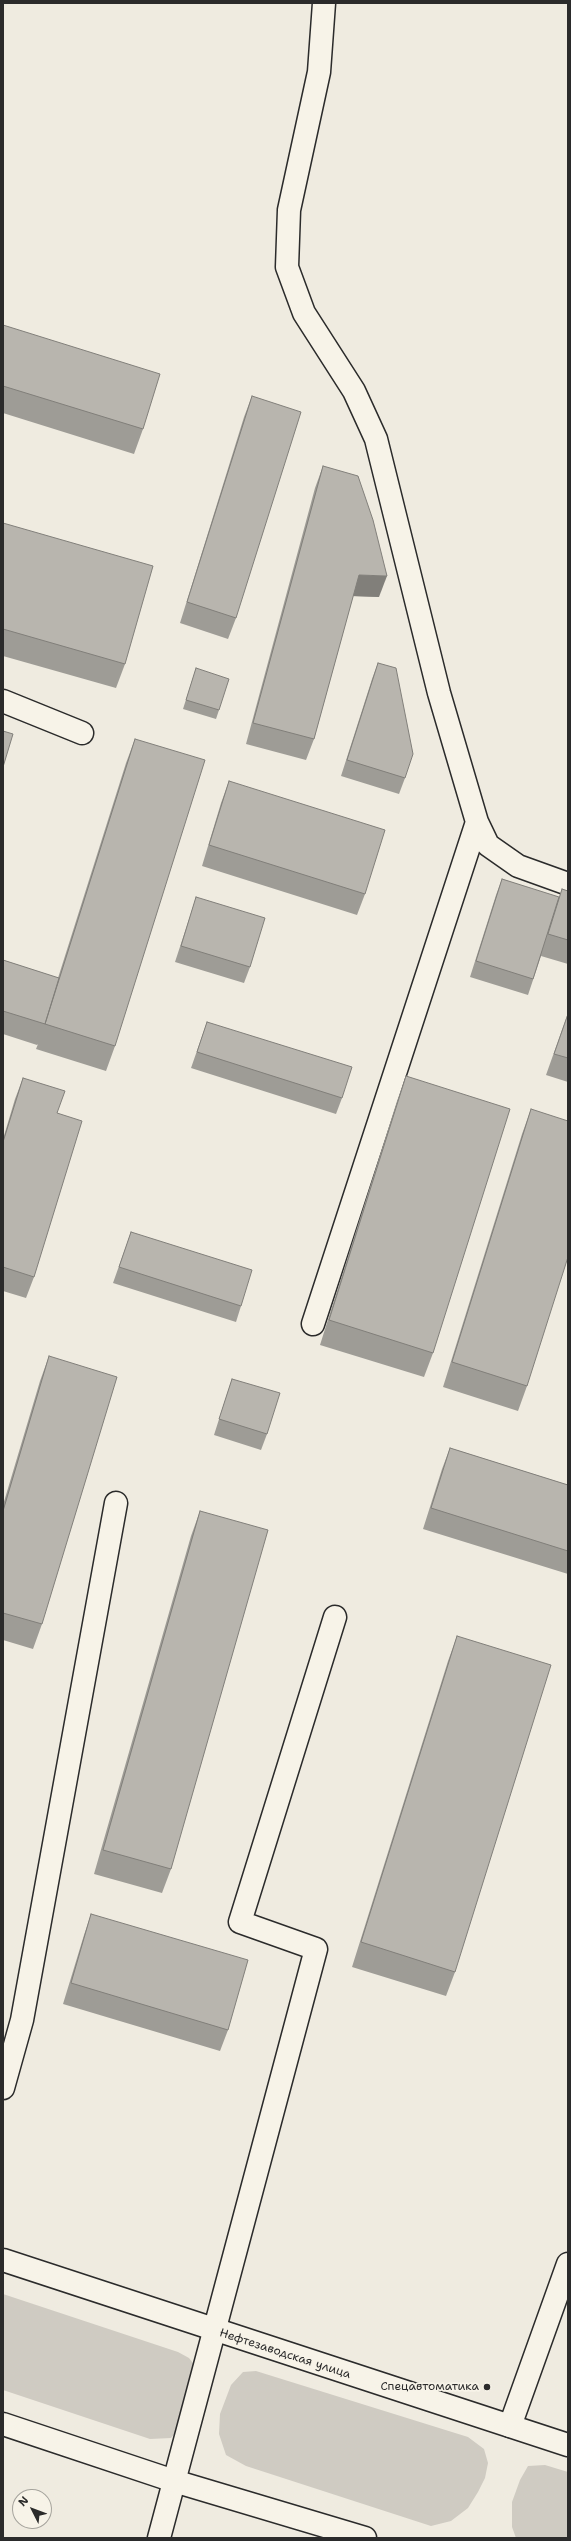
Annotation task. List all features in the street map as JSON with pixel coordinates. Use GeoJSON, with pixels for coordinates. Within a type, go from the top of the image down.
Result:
{"type":"FeatureCollection","features":[{"type":"Feature","properties":{"kind":"main road"},"geometry":{"type":"LineString","coordinates":[[324,3],[319,72],[289,210],[287,267],[304,313],[354,391],[376,439],[439,693],[477,822],[488,845],[518,866],[568,884]]}},
{"type":"Feature","properties":{"kind":"main road"},"geometry":{"type":"LineString","coordinates":[[3,701],[82,733]]}},
{"type":"Feature","properties":{"kind":"main road"},"geometry":{"type":"LineString","coordinates":[[313,1324],[477,822]]}},
{"type":"Feature","properties":{"kind":"main road"},"geometry":{"type":"LineString","coordinates":[[3,2088],[22,2020],[116,1503]]}},
{"type":"Feature","properties":{"kind":"main road"},"geometry":{"type":"LineString","coordinates":[[159,2538],[316,1949],[240,1922],[335,1617]]}},
{"type":"Feature","properties":{"kind":"main road","name":"Нефтезаводская улица"},"geometry":{"type":"LineString","coordinates":[[3,2260],[214,2331],[568,2445]]}},
{"type":"Feature","properties":{"kind":"main road"},"geometry":{"type":"LineString","coordinates":[[510,2426],[568,2264]]}},
{"type":"Feature","properties":{"kind":"main road"},"geometry":{"type":"LineString","coordinates":[[3,2424],[174,2481],[365,2538]]}},
{"type":"Feature","properties":{"kind":"shaded area"},"geometry":{"type":"Polygon","coordinates":[[[3,2294],[178,2352],[189,2358],[196,2367],[179,2429],[171,2438],[150,2439],[3,2390],[3,2294]]]}},
{"type":"Feature","properties":{"kind":"shaded area"},"geometry":{"type":"Polygon","coordinates":[[[256,2371],[468,2437],[484,2449],[488,2463],[485,2478],[478,2492],[468,2508],[451,2521],[431,2526],[246,2466],[226,2455],[219,2434],[220,2414],[231,2385],[243,2372],[256,2371]]]}},
{"type":"Feature","properties":{"kind":"shaded area"},"geometry":{"type":"Polygon","coordinates":[[[545,2465],[568,2472],[568,2538],[516,2538],[512,2527],[512,2502],[520,2480],[528,2466],[545,2465]]]}},
{"type":"Feature","properties":{"kind":"building"},"geometry":{"type":"Polygon","coordinates":[[[3,325],[160,374],[143,429],[3,386],[3,325]]]}},
{"type":"Feature","properties":{"kind":"building"},"geometry":{"type":"Polygon","coordinates":[[[252,396],[301,412],[236,618],[187,602],[252,396]]]}},
{"type":"Feature","properties":{"kind":"building"},"geometry":{"type":"Polygon","coordinates":[[[323,466],[358,476],[373,520],[387,576],[359,575],[314,739],[253,723],[323,466]]]}},
{"type":"Feature","properties":{"kind":"building"},"geometry":{"type":"Polygon","coordinates":[[[3,523],[153,566],[125,664],[3,629],[3,523]]]}},
{"type":"Feature","properties":{"kind":"building"},"geometry":{"type":"Polygon","coordinates":[[[378,663],[396,668],[413,754],[405,778],[347,760],[378,663]]]}},
{"type":"Feature","properties":{"kind":"building"},"geometry":{"type":"Polygon","coordinates":[[[196,668],[229,679],[219,710],[186,700],[196,668]]]}},
{"type":"Feature","properties":{"kind":"building"},"geometry":{"type":"Polygon","coordinates":[[[3,731],[13,734],[3,767],[3,731]]]}},
{"type":"Feature","properties":{"kind":"building"},"geometry":{"type":"Polygon","coordinates":[[[135,739],[205,760],[115,1046],[45,1024],[135,739]]]}},
{"type":"Feature","properties":{"kind":"building"},"geometry":{"type":"Polygon","coordinates":[[[229,781],[385,830],[365,894],[209,845],[229,781]]]}},
{"type":"Feature","properties":{"kind":"building"},"geometry":{"type":"Polygon","coordinates":[[[502,879],[559,897],[533,979],[476,961],[502,879]]]}},
{"type":"Feature","properties":{"kind":"building"},"geometry":{"type":"Polygon","coordinates":[[[562,889],[568,891],[568,940],[548,934],[562,889]]]}},
{"type":"Feature","properties":{"kind":"building"},"geometry":{"type":"Polygon","coordinates":[[[196,897],[265,918],[250,967],[181,946],[196,897]]]}},
{"type":"Feature","properties":{"kind":"building"},"geometry":{"type":"Polygon","coordinates":[[[3,960],[59,978],[45,1024],[3,1011],[3,960]]]}},
{"type":"Feature","properties":{"kind":"building"},"geometry":{"type":"Polygon","coordinates":[[[568,1014],[568,1058],[554,1054],[568,1014]]]}},
{"type":"Feature","properties":{"kind":"building"},"geometry":{"type":"Polygon","coordinates":[[[207,1022],[352,1067],[342,1098],[197,1052],[207,1022]]]}},
{"type":"Feature","properties":{"kind":"building"},"geometry":{"type":"Polygon","coordinates":[[[406,1076],[510,1109],[433,1353],[329,1320],[406,1076]]]}},
{"type":"Feature","properties":{"kind":"building"},"geometry":{"type":"Polygon","coordinates":[[[23,1078],[65,1091],[57,1113],[82,1121],[34,1277],[3,1267],[3,1142],[23,1078]]]}},
{"type":"Feature","properties":{"kind":"building"},"geometry":{"type":"Polygon","coordinates":[[[531,1109],[568,1121],[568,1257],[527,1386],[452,1362],[531,1109]]]}},
{"type":"Feature","properties":{"kind":"building"},"geometry":{"type":"Polygon","coordinates":[[[131,1232],[252,1270],[241,1306],[119,1267],[131,1232]]]}},
{"type":"Feature","properties":{"kind":"building"},"geometry":{"type":"Polygon","coordinates":[[[49,1356],[117,1377],[42,1624],[3,1613],[3,1511],[49,1356]]]}},
{"type":"Feature","properties":{"kind":"building"},"geometry":{"type":"Polygon","coordinates":[[[232,1379],[280,1393],[267,1434],[219,1419],[232,1379]]]}},
{"type":"Feature","properties":{"kind":"building"},"geometry":{"type":"Polygon","coordinates":[[[450,1448],[568,1485],[568,1551],[431,1508],[450,1448]]]}},
{"type":"Feature","properties":{"kind":"building"},"geometry":{"type":"Polygon","coordinates":[[[200,1511],[268,1530],[171,1869],[103,1850],[200,1511]]]}},
{"type":"Feature","properties":{"kind":"building"},"geometry":{"type":"Polygon","coordinates":[[[457,1636],[551,1665],[455,1972],[361,1942],[457,1636]]]}},
{"type":"Feature","properties":{"kind":"building"},"geometry":{"type":"Polygon","coordinates":[[[91,1914],[248,1960],[228,2030],[71,1983],[91,1914]]]}},
{"type":"Feature","properties":{"kind":"place","name":"Спецавтоматика"},"geometry":{"type":"Point","coordinates":[487,2387]}}]}
